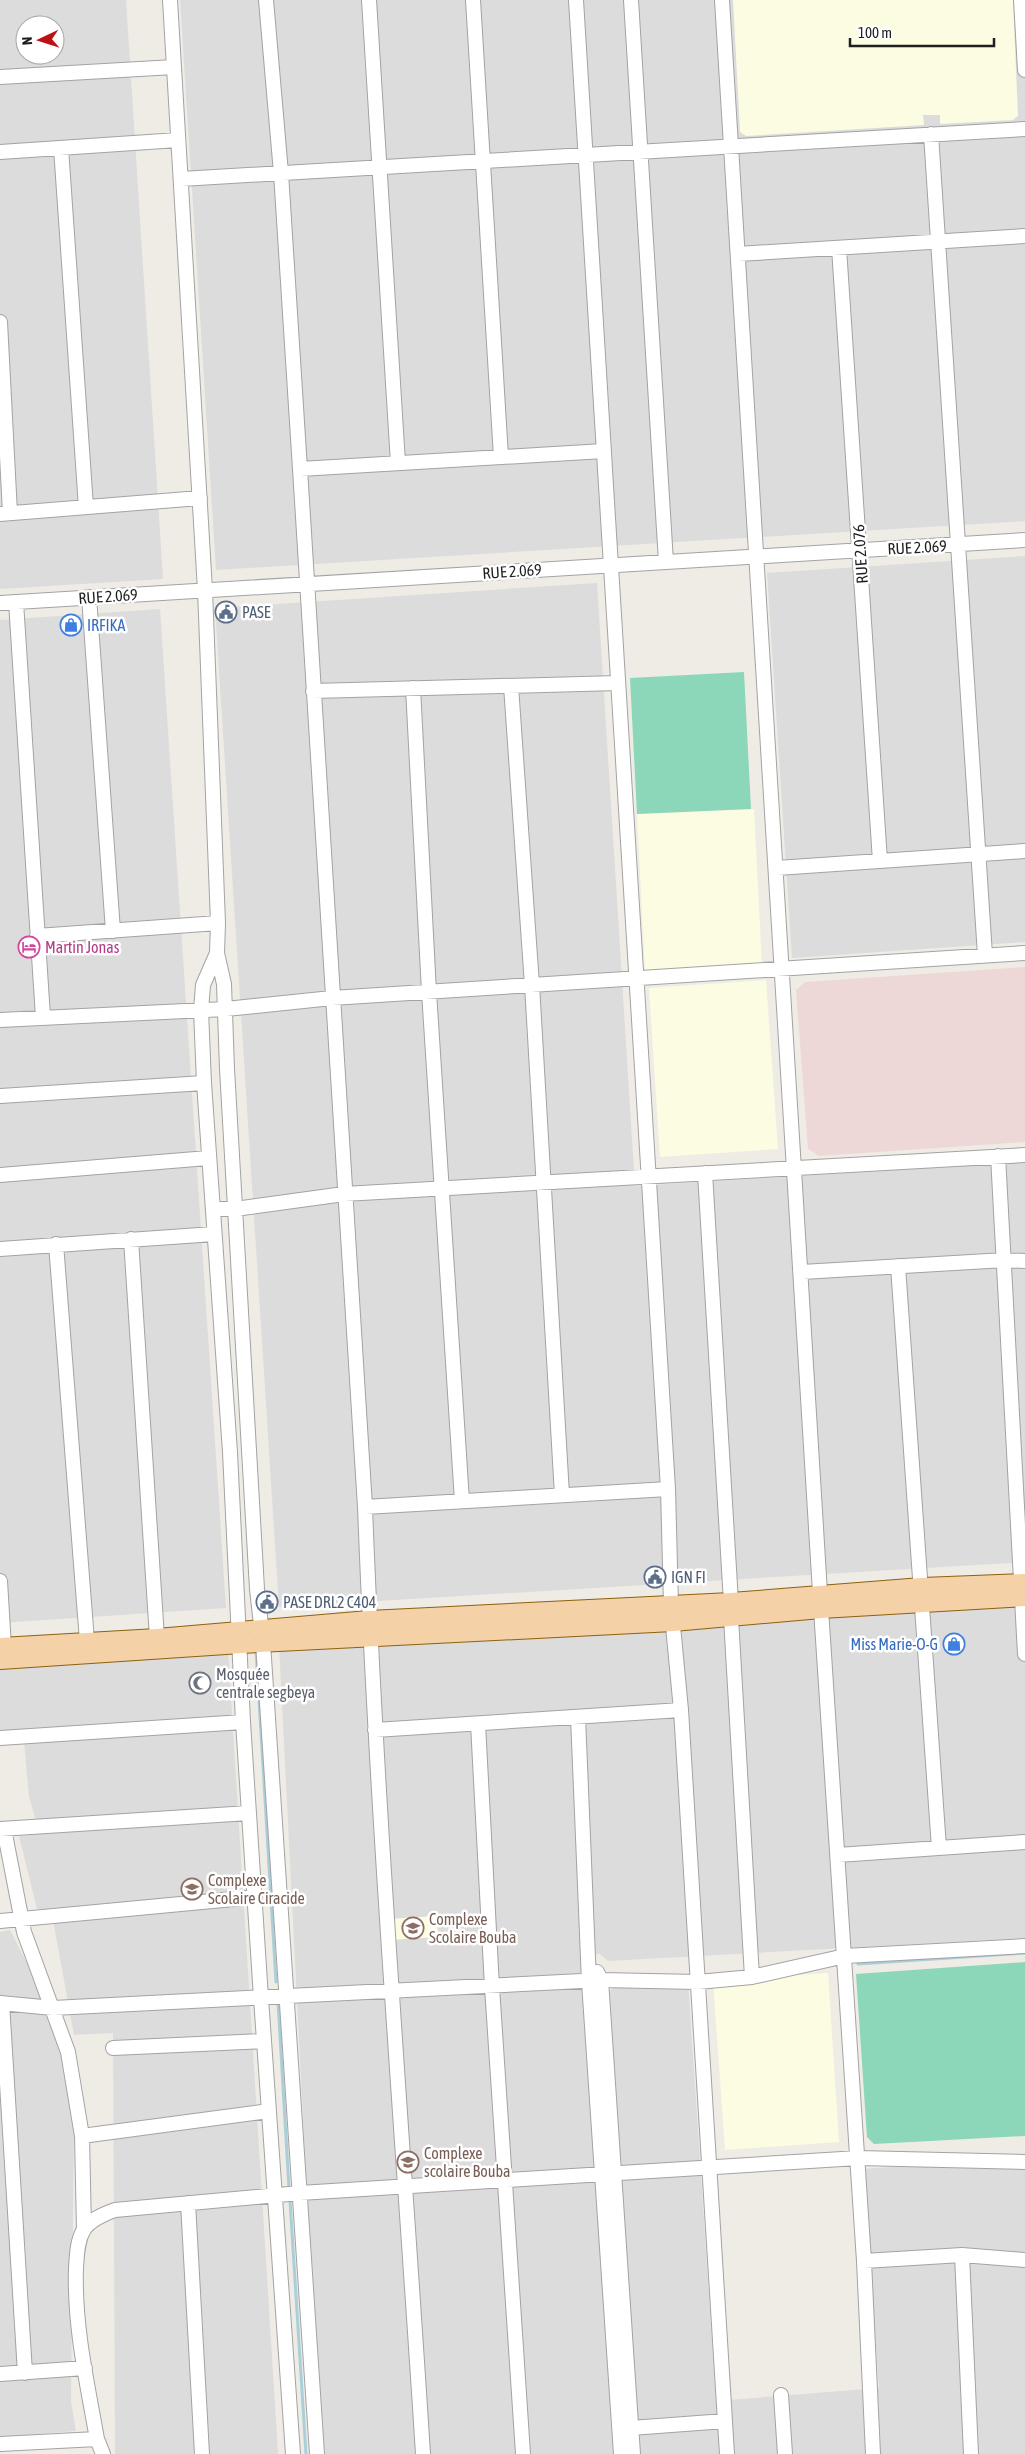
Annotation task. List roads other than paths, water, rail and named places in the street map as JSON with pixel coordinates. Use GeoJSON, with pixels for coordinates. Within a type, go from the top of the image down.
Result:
{"type":"FeatureCollection","features":[{"type":"Feature","properties":{"kind":"main road"},"geometry":{"type":"LineString","coordinates":[[262,1635],[369,1620],[672,1613],[922,1595],[1023,1590]]}},
{"type":"Feature","properties":{"kind":"main road"},"geometry":{"type":"LineString","coordinates":[[1,1651],[262,1635],[370,1638],[672,1613]]}},
{"type":"Feature","properties":{"kind":"main road"},"geometry":{"type":"LineString","coordinates":[[1,1651],[87,1641],[240,1636]]}},
{"type":"Feature","properties":{"kind":"street"},"geometry":{"type":"LineString","coordinates":[[170,0],[205,590],[218,923],[217,953],[224,984],[226,1009],[235,1209],[285,1998],[317,2454]]}},
{"type":"Feature","properties":{"kind":"street"},"geometry":{"type":"LineString","coordinates":[[266,0],[281,173],[300,469],[364,1507],[391,1992],[423,2454]]}},
{"type":"Feature","properties":{"kind":"street"},"geometry":{"type":"LineString","coordinates":[[369,0],[398,463]]}},
{"type":"Feature","properties":{"kind":"street"},"geometry":{"type":"LineString","coordinates":[[473,0],[501,457]]}},
{"type":"Feature","properties":{"kind":"street"},"geometry":{"type":"LineString","coordinates":[[576,0],[668,1489],[672,1613],[682,1710],[727,2454]]}},
{"type":"Feature","properties":{"kind":"street"},"geometry":{"type":"LineString","coordinates":[[631,0],[666,562]]}},
{"type":"Feature","properties":{"kind":"street"},"geometry":{"type":"LineString","coordinates":[[722,0],[796,1168],[821,1602],[858,2158],[873,2454]]}},
{"type":"Feature","properties":{"kind":"street"},"geometry":{"type":"LineString","coordinates":[[1021,0],[1025,70]]}},
{"type":"Feature","properties":{"kind":"street"},"geometry":{"type":"LineString","coordinates":[[0,77],[174,67]]}},
{"type":"Feature","properties":{"kind":"street"},"geometry":{"type":"LineString","coordinates":[[181,179],[1025,129]]}},
{"type":"Feature","properties":{"kind":"street"},"geometry":{"type":"LineString","coordinates":[[931,134],[985,956]]}},
{"type":"Feature","properties":{"kind":"street"},"geometry":{"type":"LineString","coordinates":[[0,152],[178,140]]}},
{"type":"Feature","properties":{"kind":"street"},"geometry":{"type":"LineString","coordinates":[[62,148],[86,508]]}},
{"type":"Feature","properties":{"kind":"street"},"geometry":{"type":"LineString","coordinates":[[738,254],[1025,236]]}},
{"type":"Feature","properties":{"kind":"street","name":"RUE 2.076"},"geometry":{"type":"LineString","coordinates":[[839,248],[880,861]]}},
{"type":"Feature","properties":{"kind":"street"},"geometry":{"type":"LineString","coordinates":[[0,322],[5,514],[200,498]]}},
{"type":"Feature","properties":{"kind":"street"},"geometry":{"type":"LineString","coordinates":[[300,469],[604,451]]}},
{"type":"Feature","properties":{"kind":"street","name":"RUE 2.069"},"geometry":{"type":"LineString","coordinates":[[0,603],[1025,540]]}},
{"type":"Feature","properties":{"kind":"street"},"geometry":{"type":"LineString","coordinates":[[89,597],[113,931]]}},
{"type":"Feature","properties":{"kind":"street"},"geometry":{"type":"LineString","coordinates":[[16,602],[43,1017]]}},
{"type":"Feature","properties":{"kind":"street"},"geometry":{"type":"LineString","coordinates":[[313,691],[618,682]]}},
{"type":"Feature","properties":{"kind":"street"},"geometry":{"type":"LineString","coordinates":[[511,686],[532,985],[542,1182],[562,1495]]}},
{"type":"Feature","properties":{"kind":"street"},"geometry":{"type":"LineString","coordinates":[[412,688],[429,992],[462,1501]]}},
{"type":"Feature","properties":{"kind":"street"},"geometry":{"type":"LineString","coordinates":[[777,868],[1025,851]]}},
{"type":"Feature","properties":{"kind":"street"},"geometry":{"type":"LineString","coordinates":[[37,936],[218,923]]}},
{"type":"Feature","properties":{"kind":"street"},"geometry":{"type":"LineString","coordinates":[[217,953],[203,985],[201,1010],[204,1083],[230,1452],[243,1722],[293,2454]]}},
{"type":"Feature","properties":{"kind":"street"},"geometry":{"type":"LineString","coordinates":[[0,1020],[226,1009],[332,998],[1025,953]]}},
{"type":"Feature","properties":{"kind":"street"},"geometry":{"type":"LineString","coordinates":[[0,1096],[204,1083]]}},
{"type":"Feature","properties":{"kind":"street"},"geometry":{"type":"LineString","coordinates":[[213,1209],[235,1209],[344,1194],[1025,1155]]}},
{"type":"Feature","properties":{"kind":"street"},"geometry":{"type":"LineString","coordinates":[[998,1156],[1025,1654]]}},
{"type":"Feature","properties":{"kind":"street"},"geometry":{"type":"LineString","coordinates":[[0,1175],[208,1158]]}},
{"type":"Feature","properties":{"kind":"street"},"geometry":{"type":"LineString","coordinates":[[705,1173],[752,1977]]}},
{"type":"Feature","properties":{"kind":"street"},"geometry":{"type":"LineString","coordinates":[[0,1249],[214,1234]]}},
{"type":"Feature","properties":{"kind":"street"},"geometry":{"type":"LineString","coordinates":[[131,1239],[157,1638]]}},
{"type":"Feature","properties":{"kind":"street"},"geometry":{"type":"LineString","coordinates":[[56,1244],[87,1641]]}},
{"type":"Feature","properties":{"kind":"street"},"geometry":{"type":"LineString","coordinates":[[802,1272],[1004,1260],[1025,1262]]}},
{"type":"Feature","properties":{"kind":"street"},"geometry":{"type":"LineString","coordinates":[[898,1266],[939,1848]]}},
{"type":"Feature","properties":{"kind":"street"},"geometry":{"type":"LineString","coordinates":[[364,1507],[668,1489]]}},
{"type":"Feature","properties":{"kind":"street"},"geometry":{"type":"LineString","coordinates":[[0,1582],[1,1651]]}},
{"type":"Feature","properties":{"kind":"street"},"geometry":{"type":"LineString","coordinates":[[375,1730],[682,1710]]}},
{"type":"Feature","properties":{"kind":"street"},"geometry":{"type":"LineString","coordinates":[[578,1717],[588,1956],[595,1981],[608,2173],[621,2454]]}},
{"type":"Feature","properties":{"kind":"street"},"geometry":{"type":"LineString","coordinates":[[0,1738],[243,1722]]}},
{"type":"Feature","properties":{"kind":"street"},"geometry":{"type":"LineString","coordinates":[[478,1724],[492,1987],[523,2454]]}},
{"type":"Feature","properties":{"kind":"street"},"geometry":{"type":"LineString","coordinates":[[103,2454],[98,2439],[76,2311],[77,2250],[84,2230],[82,2136],[68,2052],[24,1932],[2,1829],[249,1813]]}},
{"type":"Feature","properties":{"kind":"street"},"geometry":{"type":"LineString","coordinates":[[838,1855],[1025,1842]]}},
{"type":"Feature","properties":{"kind":"street"},"geometry":{"type":"LineString","coordinates":[[0,1921],[255,1897]]}},
{"type":"Feature","properties":{"kind":"street"},"geometry":{"type":"LineString","coordinates":[[25,2373],[1,2003],[52,2008],[285,1998],[595,1981],[698,1982],[752,1977],[845,1956],[1025,1946]]}},
{"type":"Feature","properties":{"kind":"street"},"geometry":{"type":"LineString","coordinates":[[113,2048],[264,2041]]}},
{"type":"Feature","properties":{"kind":"street"},"geometry":{"type":"LineString","coordinates":[[82,2136],[269,2111]]}},
{"type":"Feature","properties":{"kind":"street"},"geometry":{"type":"LineString","coordinates":[[84,2230],[105,2214],[115,2210],[300,2193],[406,2188],[608,2173],[858,2158],[1025,2162]]}},
{"type":"Feature","properties":{"kind":"street"},"geometry":{"type":"LineString","coordinates":[[608,2173],[633,2454]]}},
{"type":"Feature","properties":{"kind":"street"},"geometry":{"type":"LineString","coordinates":[[188,2203],[202,2454]]}},
{"type":"Feature","properties":{"kind":"street"},"geometry":{"type":"LineString","coordinates":[[864,2261],[962,2255],[1025,2260]]}},
{"type":"Feature","properties":{"kind":"street"},"geometry":{"type":"LineString","coordinates":[[962,2255],[971,2454]]}},
{"type":"Feature","properties":{"kind":"street"},"geometry":{"type":"LineString","coordinates":[[0,2374],[85,2368]]}},
{"type":"Feature","properties":{"kind":"street"},"geometry":{"type":"LineString","coordinates":[[780,2395],[785,2454]]}},
{"type":"Feature","properties":{"kind":"street"},"geometry":{"type":"LineString","coordinates":[[631,2428],[726,2421]]}},
{"type":"Feature","properties":{"kind":"street"},"geometry":{"type":"LineString","coordinates":[[0,2444],[98,2439]]}},
{"type":"Feature","properties":{"kind":"waterway"},"geometry":{"type":"LineString","coordinates":[[256,1650],[276,1982]]}},
{"type":"Feature","properties":{"kind":"waterway"},"geometry":{"type":"LineString","coordinates":[[858,1964],[1025,1953]]}},
{"type":"Feature","properties":{"kind":"waterway"},"geometry":{"type":"LineString","coordinates":[[278,2002],[289,2188]]}},
{"type":"Feature","properties":{"kind":"waterway"},"geometry":{"type":"LineString","coordinates":[[290,2201],[306,2454]]}},
{"type":"Feature","properties":{"kind":"place","name":"PASE"},"geometry":{"type":"Point","coordinates":[226,612]}},
{"type":"Feature","properties":{"kind":"place","name":"IRFIKA"},"geometry":{"type":"Point","coordinates":[71,625]}},
{"type":"Feature","properties":{"kind":"place","name":"Martin Jonas"},"geometry":{"type":"Point","coordinates":[29,947]}},
{"type":"Feature","properties":{"kind":"place","name":"IGN FI"},"geometry":{"type":"Point","coordinates":[655,1577]}},
{"type":"Feature","properties":{"kind":"place","name":"PASE DRL2 C404"},"geometry":{"type":"Point","coordinates":[267,1602]}},
{"type":"Feature","properties":{"kind":"place","name":"Miss Marie-O-G"},"geometry":{"type":"Point","coordinates":[954,1644]}},
{"type":"Feature","properties":{"kind":"place","name":"Mosquée centrale segbeya"},"geometry":{"type":"Point","coordinates":[200,1683]}},
{"type":"Feature","properties":{"kind":"place","name":"Complexe Scolaire Ciracide"},"geometry":{"type":"Point","coordinates":[192,1889]}},
{"type":"Feature","properties":{"kind":"place","name":"Complexe Scolaire Bouba"},"geometry":{"type":"Point","coordinates":[413,1928]}},
{"type":"Feature","properties":{"kind":"place","name":"Complexe scolaire Bouba"},"geometry":{"type":"Point","coordinates":[408,2162]}}]}
